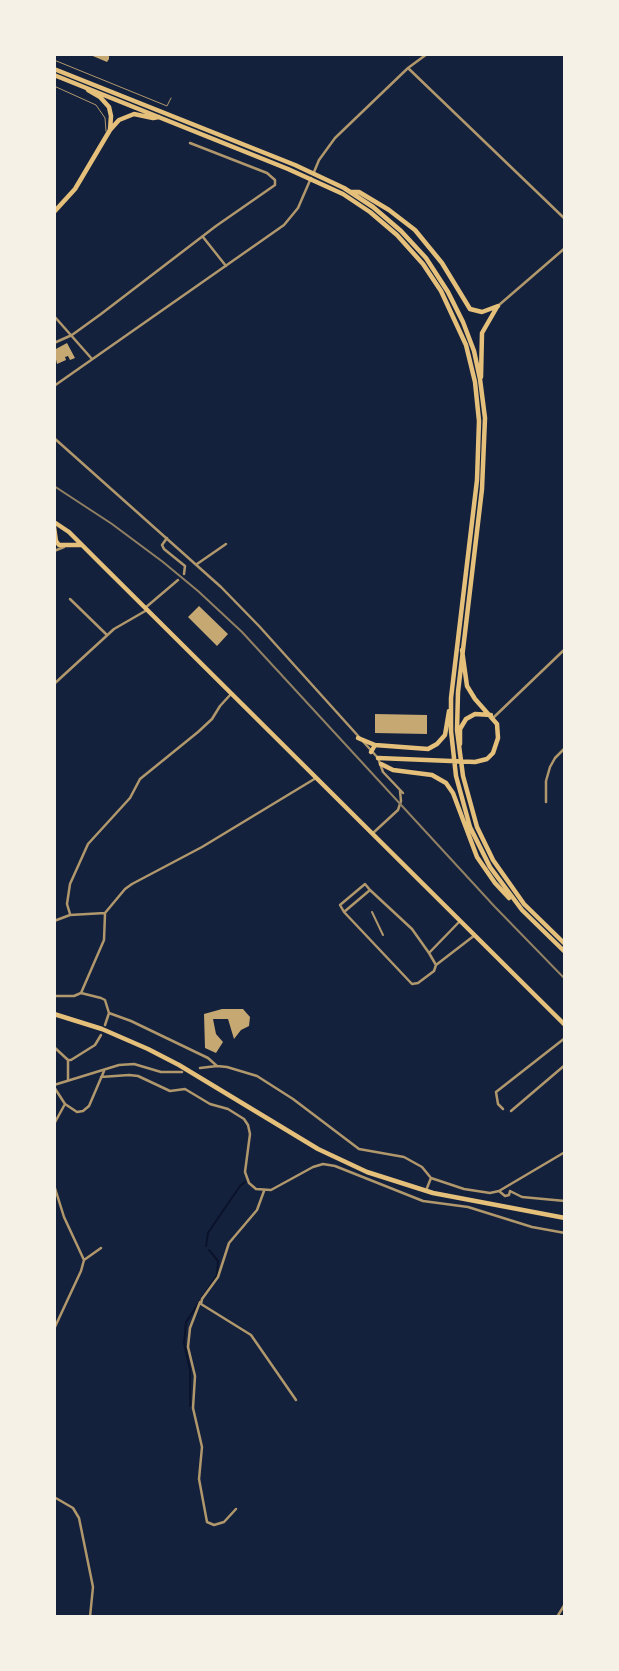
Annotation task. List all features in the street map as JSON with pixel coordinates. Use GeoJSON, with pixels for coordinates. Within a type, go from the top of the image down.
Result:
{"type":"FeatureCollection","features":[{"type":"Feature","properties":{"kind":"main road"},"geometry":{"type":"LineString","coordinates":[[54,69],[307,170],[351,192],[396,226],[435,270],[463,322],[480,379],[485,418],[485,455],[457,706],[458,748],[468,802],[489,852],[516,894],[565,944]]}},
{"type":"Feature","properties":{"kind":"main road"},"geometry":{"type":"LineString","coordinates":[[54,75],[317,181],[356,202],[378,218],[405,244],[432,277],[451,308],[473,370],[480,430],[476,490],[451,707],[455,768],[467,816],[484,857],[512,899]]}},
{"type":"Feature","properties":{"kind":"main road"},"geometry":{"type":"LineString","coordinates":[[84,87],[103,99],[109,107],[110,130]]}},
{"type":"Feature","properties":{"kind":"main road"},"geometry":{"type":"LineString","coordinates":[[54,212],[83,178],[110,130],[122,118],[131,114],[160,117]]}},
{"type":"Feature","properties":{"kind":"main road"},"geometry":{"type":"LineString","coordinates":[[351,192],[359,192],[389,209],[415,230],[444,267],[463,302],[470,309],[482,312],[498,306]]}},
{"type":"Feature","properties":{"kind":"main road"},"geometry":{"type":"LineString","coordinates":[[480,379],[483,370],[482,333],[498,306]]}},
{"type":"Feature","properties":{"kind":"main road"},"geometry":{"type":"LineString","coordinates":[[54,522],[71,535],[565,1025]]}},
{"type":"Feature","properties":{"kind":"main road"},"geometry":{"type":"LineString","coordinates":[[54,527],[55,544]]}},
{"type":"Feature","properties":{"kind":"main road"},"geometry":{"type":"LineString","coordinates":[[55,544],[65,531]]}},
{"type":"Feature","properties":{"kind":"main road"},"geometry":{"type":"LineString","coordinates":[[67,545],[71,535]]}},
{"type":"Feature","properties":{"kind":"main road"},"geometry":{"type":"LineString","coordinates":[[55,544],[81,546]]}},
{"type":"Feature","properties":{"kind":"main road"},"geometry":{"type":"LineString","coordinates":[[382,765],[483,761],[494,751],[498,729],[492,717],[467,686],[462,650]]}},
{"type":"Feature","properties":{"kind":"main road"},"geometry":{"type":"LineString","coordinates":[[358,738],[375,745],[419,749],[435,746],[445,735],[447,714],[451,707]]}},
{"type":"Feature","properties":{"kind":"main road"},"geometry":{"type":"LineString","coordinates":[[458,748],[460,729],[466,719],[475,714],[492,717]]}},
{"type":"Feature","properties":{"kind":"main road"},"geometry":{"type":"LineString","coordinates":[[371,752],[375,745]]}},
{"type":"Feature","properties":{"kind":"main road"},"geometry":{"type":"LineString","coordinates":[[382,765],[432,775],[446,783],[453,793],[477,857],[501,891],[565,952]]}},
{"type":"Feature","properties":{"kind":"main road"},"geometry":{"type":"LineString","coordinates":[[54,1014],[102,1029],[148,1049],[318,1149],[367,1172],[433,1193],[565,1218]]}},
{"type":"Feature","properties":{"kind":"street"},"geometry":{"type":"LineString","coordinates":[[54,386],[291,219],[316,166],[335,138],[426,54]]}},
{"type":"Feature","properties":{"kind":"street"},"geometry":{"type":"LineString","coordinates":[[408,68],[565,219]]}},
{"type":"Feature","properties":{"kind":"street"},"geometry":{"type":"LineString","coordinates":[[54,343],[72,335],[276,182],[267,173],[190,143]]}},
{"type":"Feature","properties":{"kind":"street"},"geometry":{"type":"LineString","coordinates":[[203,237],[226,266]]}},
{"type":"Feature","properties":{"kind":"street"},"geometry":{"type":"LineString","coordinates":[[498,306],[565,248]]}},
{"type":"Feature","properties":{"kind":"street"},"geometry":{"type":"LineString","coordinates":[[54,316],[92,359]]}},
{"type":"Feature","properties":{"kind":"street"},"geometry":{"type":"LineString","coordinates":[[54,438],[167,538],[259,626],[371,752],[403,793]]}},
{"type":"Feature","properties":{"kind":"street"},"geometry":{"type":"LineString","coordinates":[[167,538],[162,545],[186,566],[184,574]]}},
{"type":"Feature","properties":{"kind":"street"},"geometry":{"type":"LineString","coordinates":[[196,565],[226,544]]}},
{"type":"Feature","properties":{"kind":"street"},"geometry":{"type":"LineString","coordinates":[[54,684],[107,635],[146,609],[178,580]]}},
{"type":"Feature","properties":{"kind":"street"},"geometry":{"type":"LineString","coordinates":[[69,599],[107,635]]}},
{"type":"Feature","properties":{"kind":"street"},"geometry":{"type":"LineString","coordinates":[[492,717],[565,649]]}},
{"type":"Feature","properties":{"kind":"street"},"geometry":{"type":"LineString","coordinates":[[70,915],[70,884],[88,844],[130,798],[140,779],[205,726],[231,694]]}},
{"type":"Feature","properties":{"kind":"street"},"geometry":{"type":"LineString","coordinates":[[546,802],[546,781],[550,768],[565,748]]}},
{"type":"Feature","properties":{"kind":"street"},"geometry":{"type":"LineString","coordinates":[[81,993],[104,940],[105,913],[132,884],[202,847],[316,778]]}},
{"type":"Feature","properties":{"kind":"street"},"geometry":{"type":"LineString","coordinates":[[372,834],[398,810],[401,799],[399,788]]}},
{"type":"Feature","properties":{"kind":"street"},"geometry":{"type":"LineString","coordinates":[[436,965],[412,929],[365,884],[340,905],[410,984],[421,981],[434,971],[436,965],[475,936]]}},
{"type":"Feature","properties":{"kind":"street"},"geometry":{"type":"LineString","coordinates":[[344,912],[370,890]]}},
{"type":"Feature","properties":{"kind":"street"},"geometry":{"type":"LineString","coordinates":[[372,912],[383,934]]}},
{"type":"Feature","properties":{"kind":"street"},"geometry":{"type":"LineString","coordinates":[[54,921],[70,915],[105,913]]}},
{"type":"Feature","properties":{"kind":"street"},"geometry":{"type":"LineString","coordinates":[[429,953],[460,921]]}},
{"type":"Feature","properties":{"kind":"street"},"geometry":{"type":"LineString","coordinates":[[54,996],[74,996],[81,993],[105,1000],[109,1013],[105,1025]]}},
{"type":"Feature","properties":{"kind":"street"},"geometry":{"type":"LineString","coordinates":[[109,1013],[208,1058],[217,1066]]}},
{"type":"Feature","properties":{"kind":"street"},"geometry":{"type":"LineString","coordinates":[[68,1060],[95,1045],[101,1035]]}},
{"type":"Feature","properties":{"kind":"street"},"geometry":{"type":"LineString","coordinates":[[503,1109],[498,1104],[496,1092],[565,1038]]}},
{"type":"Feature","properties":{"kind":"street"},"geometry":{"type":"LineString","coordinates":[[54,1047],[68,1060],[68,1080]]}},
{"type":"Feature","properties":{"kind":"street"},"geometry":{"type":"LineString","coordinates":[[104,1071],[89,1106],[83,1111],[77,1112],[65,1104],[54,1086],[119,1065],[134,1064],[162,1072],[182,1072]]}},
{"type":"Feature","properties":{"kind":"street"},"geometry":{"type":"LineString","coordinates":[[511,1111],[565,1065]]}},
{"type":"Feature","properties":{"kind":"street"},"geometry":{"type":"LineString","coordinates":[[200,1068],[217,1066],[247,1072],[267,1081],[359,1149],[409,1159],[422,1167],[432,1178],[464,1189],[491,1193],[499,1191],[565,1152]]}},
{"type":"Feature","properties":{"kind":"street"},"geometry":{"type":"LineString","coordinates":[[101,1077],[138,1076],[170,1091],[185,1089],[244,1119],[250,1134],[245,1172],[249,1183],[256,1189],[271,1190],[323,1164],[335,1166],[423,1201],[468,1207],[532,1227],[565,1233]]}},
{"type":"Feature","properties":{"kind":"street"},"geometry":{"type":"LineString","coordinates":[[54,1124],[65,1104]]}},
{"type":"Feature","properties":{"kind":"street"},"geometry":{"type":"LineString","coordinates":[[427,1188],[432,1178]]}},
{"type":"Feature","properties":{"kind":"street"},"geometry":{"type":"LineString","coordinates":[[54,1185],[64,1217],[84,1260],[82,1271],[54,1329]]}},
{"type":"Feature","properties":{"kind":"street"},"geometry":{"type":"LineString","coordinates":[[508,1187],[522,1197],[565,1201]]}},
{"type":"Feature","properties":{"kind":"street"},"geometry":{"type":"LineString","coordinates":[[236,1509],[224,1522],[214,1525],[207,1522],[199,1479],[202,1447],[193,1408],[195,1376],[188,1347],[190,1328],[202,1299],[218,1277],[229,1243],[257,1210],[264,1191]]}},
{"type":"Feature","properties":{"kind":"street"},"geometry":{"type":"LineString","coordinates":[[499,1191],[501,1195],[507,1196],[510,1191]]}},
{"type":"Feature","properties":{"kind":"street"},"geometry":{"type":"LineString","coordinates":[[423,1201],[425,1195]]}},
{"type":"Feature","properties":{"kind":"street"},"geometry":{"type":"LineString","coordinates":[[84,1260],[101,1248]]}},
{"type":"Feature","properties":{"kind":"street"},"geometry":{"type":"LineString","coordinates":[[202,1299],[201,1304],[251,1335],[296,1400]]}},
{"type":"Feature","properties":{"kind":"street"},"geometry":{"type":"LineString","coordinates":[[54,1497],[73,1508],[80,1522],[93,1587],[90,1617]]}},
{"type":"Feature","properties":{"kind":"street"},"geometry":{"type":"LineString","coordinates":[[557,1617],[565,1604]]}},
{"type":"Feature","properties":{"kind":"lane"},"geometry":{"type":"LineString","coordinates":[[54,60],[167,106],[171,98]]}},
{"type":"Feature","properties":{"kind":"lane"},"geometry":{"type":"LineString","coordinates":[[54,86],[82,98],[102,111],[107,127],[105,139]]}},
{"type":"Feature","properties":{"kind":"building"},"geometry":{"type":"Polygon","coordinates":[[[88,54],[109,54],[109,59],[107,62],[88,54]]]}},
{"type":"Feature","properties":{"kind":"building"},"geometry":{"type":"Polygon","coordinates":[[[67,343],[75,358],[70,360],[68,356],[65,357],[66,360],[57,364],[54,350],[67,343]]]}},
{"type":"Feature","properties":{"kind":"building"},"geometry":{"type":"Polygon","coordinates":[[[199,606],[228,634],[217,646],[188,617],[199,606]]]}},
{"type":"Feature","properties":{"kind":"building"},"geometry":{"type":"Polygon","coordinates":[[[375,714],[427,715],[427,734],[375,733],[375,714]]]}},
{"type":"Feature","properties":{"kind":"building"},"geometry":{"type":"Polygon","coordinates":[[[222,1009],[243,1009],[250,1017],[249,1026],[241,1030],[234,1039],[228,1019],[213,1019],[216,1034],[223,1042],[216,1053],[205,1048],[204,1014],[222,1009]]]}},
{"type":"Feature","properties":{"kind":"waterway"},"geometry":{"type":"LineString","coordinates":[[206,1246],[208,1233],[245,1182]]}},
{"type":"Feature","properties":{"kind":"waterway"},"geometry":{"type":"LineString","coordinates":[[190,1406],[190,1370],[184,1343],[186,1322],[217,1275],[218,1261],[209,1250]]}},
{"type":"Feature","properties":{"kind":"railway"},"geometry":{"type":"LineString","coordinates":[[54,486],[163,562],[242,632],[495,907],[565,979]]}}]}
